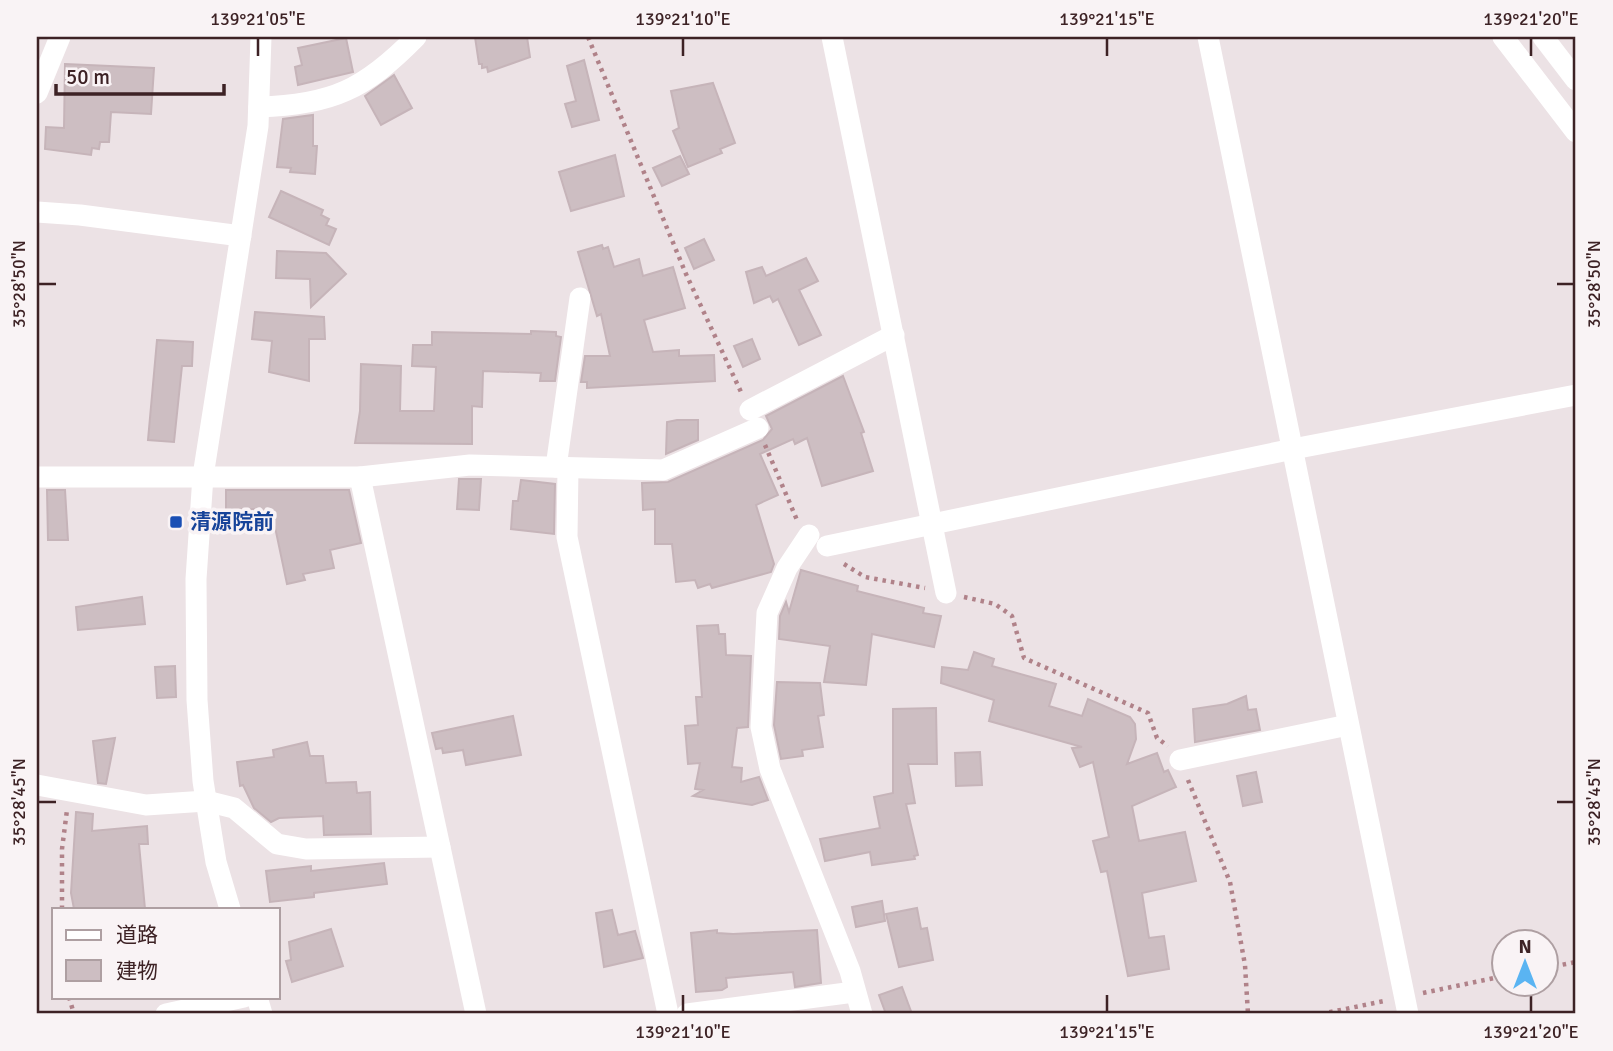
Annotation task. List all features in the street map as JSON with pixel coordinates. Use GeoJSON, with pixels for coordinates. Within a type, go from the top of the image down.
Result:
{"type":"FeatureCollection","features":[{"type":"Feature","properties":{"kind":"street"},"geometry":{"type":"LineString","coordinates":[[37,93],[60,37]]}},
{"type":"Feature","properties":{"kind":"street"},"geometry":{"type":"LineString","coordinates":[[246,37],[260,66]]}},
{"type":"Feature","properties":{"kind":"street"},"geometry":{"type":"LineString","coordinates":[[230,908],[216,862],[206,801],[197,700],[196,579],[203,476],[259,107],[261,37]]}},
{"type":"Feature","properties":{"kind":"street"},"geometry":{"type":"LineString","coordinates":[[259,107],[302,105],[335,96],[392,61],[416,37]]}},
{"type":"Feature","properties":{"kind":"street"},"geometry":{"type":"LineString","coordinates":[[832,37],[946,593]]}},
{"type":"Feature","properties":{"kind":"street"},"geometry":{"type":"LineString","coordinates":[[1208,37],[1408,1014]]}},
{"type":"Feature","properties":{"kind":"street"},"geometry":{"type":"LineString","coordinates":[[1503,37],[1576,132]]}},
{"type":"Feature","properties":{"kind":"street"},"geometry":{"type":"LineString","coordinates":[[1543,37],[1576,80]]}},
{"type":"Feature","properties":{"kind":"street"},"geometry":{"type":"LineString","coordinates":[[37,212],[241,236]]}},
{"type":"Feature","properties":{"kind":"street"},"geometry":{"type":"LineString","coordinates":[[580,298],[562,468],[567,537],[668,1014]]}},
{"type":"Feature","properties":{"kind":"street"},"geometry":{"type":"LineString","coordinates":[[37,477],[360,477],[470,464],[663,470],[894,335]]}},
{"type":"Feature","properties":{"kind":"street"},"geometry":{"type":"LineString","coordinates":[[862,1014],[850,971],[770,769],[761,727],[767,613],[787,568],[818,540],[933,523],[1293,449],[1576,395]]}},
{"type":"Feature","properties":{"kind":"street"},"geometry":{"type":"LineString","coordinates":[[360,477],[476,1014]]}},
{"type":"Feature","properties":{"kind":"street"},"geometry":{"type":"LineString","coordinates":[[1180,760],[1348,725]]}},
{"type":"Feature","properties":{"kind":"street"},"geometry":{"type":"LineString","coordinates":[[37,785],[146,804],[206,801],[234,808],[277,845],[306,849],[440,847]]}},
{"type":"Feature","properties":{"kind":"street"},"geometry":{"type":"LineString","coordinates":[[687,1014],[855,992]]}},
{"type":"Feature","properties":{"kind":"street"},"geometry":{"type":"LineString","coordinates":[[166,1014],[239,998]]}},
{"type":"Feature","properties":{"kind":"path"},"geometry":{"type":"LineString","coordinates":[[62,908],[62,849],[69,792]]}},
{"type":"Feature","properties":{"kind":"building"},"geometry":{"type":"Polygon","coordinates":[[[475,37],[527,37],[530,57],[488,72],[487,67],[482,68],[482,64],[479,64],[475,37]]]}},
{"type":"Feature","properties":{"kind":"building"},"geometry":{"type":"Polygon","coordinates":[[[346,38],[353,72],[298,85],[295,67],[302,65],[298,48],[346,38]]]}},
{"type":"Feature","properties":{"kind":"building"},"geometry":{"type":"Polygon","coordinates":[[[584,60],[599,120],[572,127],[565,104],[576,101],[567,66],[584,60]]]}},
{"type":"Feature","properties":{"kind":"building"},"geometry":{"type":"Polygon","coordinates":[[[65,64],[154,68],[151,114],[111,112],[109,142],[100,142],[99,149],[92,148],[91,155],[45,149],[46,127],[64,128],[65,64]]]}},
{"type":"Feature","properties":{"kind":"building"},"geometry":{"type":"Polygon","coordinates":[[[394,75],[412,108],[381,125],[365,96],[394,75]]]}},
{"type":"Feature","properties":{"kind":"building"},"geometry":{"type":"Polygon","coordinates":[[[713,83],[735,143],[720,149],[722,153],[688,167],[673,131],[679,128],[671,91],[713,83]]]}},
{"type":"Feature","properties":{"kind":"building"},"geometry":{"type":"Polygon","coordinates":[[[313,115],[313,146],[317,146],[315,174],[290,172],[291,168],[277,167],[283,119],[313,115]]]}},
{"type":"Feature","properties":{"kind":"building"},"geometry":{"type":"Polygon","coordinates":[[[615,155],[624,196],[571,211],[559,172],[615,155]]]}},
{"type":"Feature","properties":{"kind":"building"},"geometry":{"type":"Polygon","coordinates":[[[680,156],[689,174],[662,186],[653,168],[680,156]]]}},
{"type":"Feature","properties":{"kind":"building"},"geometry":{"type":"Polygon","coordinates":[[[281,191],[323,210],[321,215],[329,219],[326,225],[336,229],[329,245],[269,217],[281,191]]]}},
{"type":"Feature","properties":{"kind":"building"},"geometry":{"type":"Polygon","coordinates":[[[704,239],[714,260],[694,269],[685,248],[704,239]]]}},
{"type":"Feature","properties":{"kind":"building"},"geometry":{"type":"Polygon","coordinates":[[[602,245],[603,249],[608,247],[614,267],[639,259],[643,276],[673,267],[685,308],[644,320],[653,352],[679,350],[679,356],[714,355],[715,381],[587,388],[587,382],[581,382],[585,356],[610,356],[601,314],[597,316],[578,252],[602,245]]]}},
{"type":"Feature","properties":{"kind":"building"},"geometry":{"type":"Polygon","coordinates":[[[277,251],[326,253],[346,274],[311,307],[310,279],[276,278],[277,251]]]}},
{"type":"Feature","properties":{"kind":"building"},"geometry":{"type":"Polygon","coordinates":[[[806,258],[818,281],[799,290],[821,335],[799,345],[778,299],[773,302],[770,296],[754,303],[746,272],[762,267],[766,276],[806,258]]]}},
{"type":"Feature","properties":{"kind":"building"},"geometry":{"type":"Polygon","coordinates":[[[255,312],[324,317],[325,339],[309,339],[309,381],[269,372],[272,341],[252,339],[255,312]]]}},
{"type":"Feature","properties":{"kind":"building"},"geometry":{"type":"Polygon","coordinates":[[[531,331],[556,332],[556,336],[561,337],[555,381],[540,381],[541,373],[483,371],[482,407],[472,406],[472,444],[355,443],[360,411],[361,364],[401,366],[400,411],[434,411],[436,367],[412,366],[413,345],[432,345],[432,332],[531,334],[531,331]]]}},
{"type":"Feature","properties":{"kind":"building"},"geometry":{"type":"Polygon","coordinates":[[[752,339],[760,359],[743,367],[734,346],[752,339]]]}},
{"type":"Feature","properties":{"kind":"building"},"geometry":{"type":"Polygon","coordinates":[[[157,340],[193,342],[192,366],[182,366],[174,442],[148,440],[157,340]]]}},
{"type":"Feature","properties":{"kind":"building"},"geometry":{"type":"Polygon","coordinates":[[[843,376],[864,432],[861,433],[873,471],[822,486],[807,438],[795,444],[793,439],[760,454],[778,495],[756,505],[774,564],[771,572],[712,588],[710,584],[698,588],[695,580],[676,582],[672,544],[655,544],[655,509],[643,510],[642,483],[668,482],[763,440],[772,429],[766,416],[843,376]]]}},
{"type":"Feature","properties":{"kind":"building"},"geometry":{"type":"Polygon","coordinates":[[[698,420],[698,440],[666,454],[667,422],[698,420]]]}},
{"type":"Feature","properties":{"kind":"building"},"geometry":{"type":"Polygon","coordinates":[[[459,479],[481,479],[479,510],[457,509],[459,479]]]}},
{"type":"Feature","properties":{"kind":"building"},"geometry":{"type":"Polygon","coordinates":[[[521,480],[555,484],[554,534],[511,529],[513,501],[518,501],[521,480]]]}},
{"type":"Feature","properties":{"kind":"building"},"geometry":{"type":"Polygon","coordinates":[[[47,490],[65,490],[68,540],[48,540],[47,490]]]}},
{"type":"Feature","properties":{"kind":"building"},"geometry":{"type":"Polygon","coordinates":[[[226,490],[349,490],[361,543],[330,550],[334,568],[303,574],[305,580],[287,584],[275,527],[255,528],[254,509],[226,510],[226,490]]]}},
{"type":"Feature","properties":{"kind":"building"},"geometry":{"type":"Polygon","coordinates":[[[801,570],[858,586],[857,591],[924,608],[923,613],[941,616],[934,647],[872,634],[866,685],[824,682],[830,646],[779,639],[780,616],[786,602],[789,612],[801,570]]]}},
{"type":"Feature","properties":{"kind":"building"},"geometry":{"type":"Polygon","coordinates":[[[142,597],[145,624],[78,630],[76,607],[142,597]]]}},
{"type":"Feature","properties":{"kind":"building"},"geometry":{"type":"Polygon","coordinates":[[[718,625],[719,634],[725,634],[726,655],[751,656],[748,727],[737,728],[732,767],[742,768],[741,782],[759,777],[768,800],[752,805],[693,796],[703,790],[695,789],[700,763],[688,764],[685,726],[698,725],[696,697],[702,697],[697,626],[718,625]]]}},
{"type":"Feature","properties":{"kind":"building"},"geometry":{"type":"Polygon","coordinates":[[[974,652],[994,659],[992,666],[1056,684],[1049,706],[1082,716],[1088,699],[1130,717],[1135,724],[1136,739],[1127,764],[1157,753],[1164,772],[1168,770],[1176,787],[1132,806],[1139,841],[1185,832],[1196,881],[1142,893],[1149,938],[1164,936],[1169,969],[1128,976],[1107,871],[1101,872],[1093,841],[1109,837],[1093,762],[1080,767],[1072,748],[1082,747],[989,721],[994,700],[941,683],[942,667],[968,670],[974,652]]]}},
{"type":"Feature","properties":{"kind":"building"},"geometry":{"type":"Polygon","coordinates":[[[175,666],[176,697],[157,698],[155,667],[175,666]]]}},
{"type":"Feature","properties":{"kind":"building"},"geometry":{"type":"Polygon","coordinates":[[[777,682],[820,683],[824,715],[818,716],[823,747],[802,750],[803,756],[781,759],[774,725],[777,682]]]}},
{"type":"Feature","properties":{"kind":"building"},"geometry":{"type":"Polygon","coordinates":[[[1246,696],[1248,710],[1256,709],[1260,730],[1195,742],[1193,709],[1227,704],[1246,696]]]}},
{"type":"Feature","properties":{"kind":"building"},"geometry":{"type":"Polygon","coordinates":[[[936,708],[937,764],[908,764],[915,803],[906,804],[918,855],[914,856],[915,859],[872,865],[870,852],[825,861],[820,839],[880,828],[874,797],[893,793],[893,709],[936,708]]]}},
{"type":"Feature","properties":{"kind":"building"},"geometry":{"type":"Polygon","coordinates":[[[513,716],[521,755],[466,765],[463,750],[443,753],[442,748],[436,749],[432,733],[513,716]]]}},
{"type":"Feature","properties":{"kind":"building"},"geometry":{"type":"Polygon","coordinates":[[[115,738],[106,784],[98,783],[93,741],[115,738]]]}},
{"type":"Feature","properties":{"kind":"building"},"geometry":{"type":"Polygon","coordinates":[[[307,742],[310,756],[323,756],[326,783],[356,782],[357,793],[370,792],[371,834],[324,835],[323,816],[279,818],[271,822],[254,808],[243,785],[240,786],[237,762],[274,757],[273,750],[307,742]]]}},
{"type":"Feature","properties":{"kind":"building"},"geometry":{"type":"Polygon","coordinates":[[[980,752],[982,785],[956,786],[955,753],[980,752]]]}},
{"type":"Feature","properties":{"kind":"building"},"geometry":{"type":"Polygon","coordinates":[[[1256,772],[1262,802],[1243,806],[1237,776],[1256,772]]]}},
{"type":"Feature","properties":{"kind":"building"},"geometry":{"type":"Polygon","coordinates":[[[76,812],[93,814],[92,831],[147,826],[148,844],[139,844],[145,908],[74,908],[71,893],[76,812]]]}},
{"type":"Feature","properties":{"kind":"building"},"geometry":{"type":"Polygon","coordinates":[[[384,863],[387,884],[314,893],[314,897],[270,902],[266,871],[311,866],[311,871],[384,863]]]}},
{"type":"Feature","properties":{"kind":"building"},"geometry":{"type":"Polygon","coordinates":[[[882,901],[885,921],[856,927],[852,907],[882,901]]]}},
{"type":"Feature","properties":{"kind":"building"},"geometry":{"type":"Polygon","coordinates":[[[917,908],[921,929],[927,928],[933,960],[899,967],[886,914],[917,908]]]}},
{"type":"Feature","properties":{"kind":"building"},"geometry":{"type":"Polygon","coordinates":[[[612,910],[618,935],[635,931],[643,958],[604,967],[596,913],[612,910]]]}},
{"type":"Feature","properties":{"kind":"building"},"geometry":{"type":"Polygon","coordinates":[[[331,929],[343,966],[292,982],[286,961],[291,960],[289,942],[331,929]]]}},
{"type":"Feature","properties":{"kind":"building"},"geometry":{"type":"Polygon","coordinates":[[[717,930],[717,933],[733,934],[817,930],[821,983],[795,987],[793,972],[726,978],[727,987],[722,990],[696,992],[691,933],[717,930]]]}},
{"type":"Feature","properties":{"kind":"building"},"geometry":{"type":"Polygon","coordinates":[[[902,987],[912,1014],[886,1014],[879,995],[902,987]]]}},
{"type":"Feature","properties":{"kind":"place","name":"清源院前"},"geometry":{"type":"Point","coordinates":[176,522]}}]}
